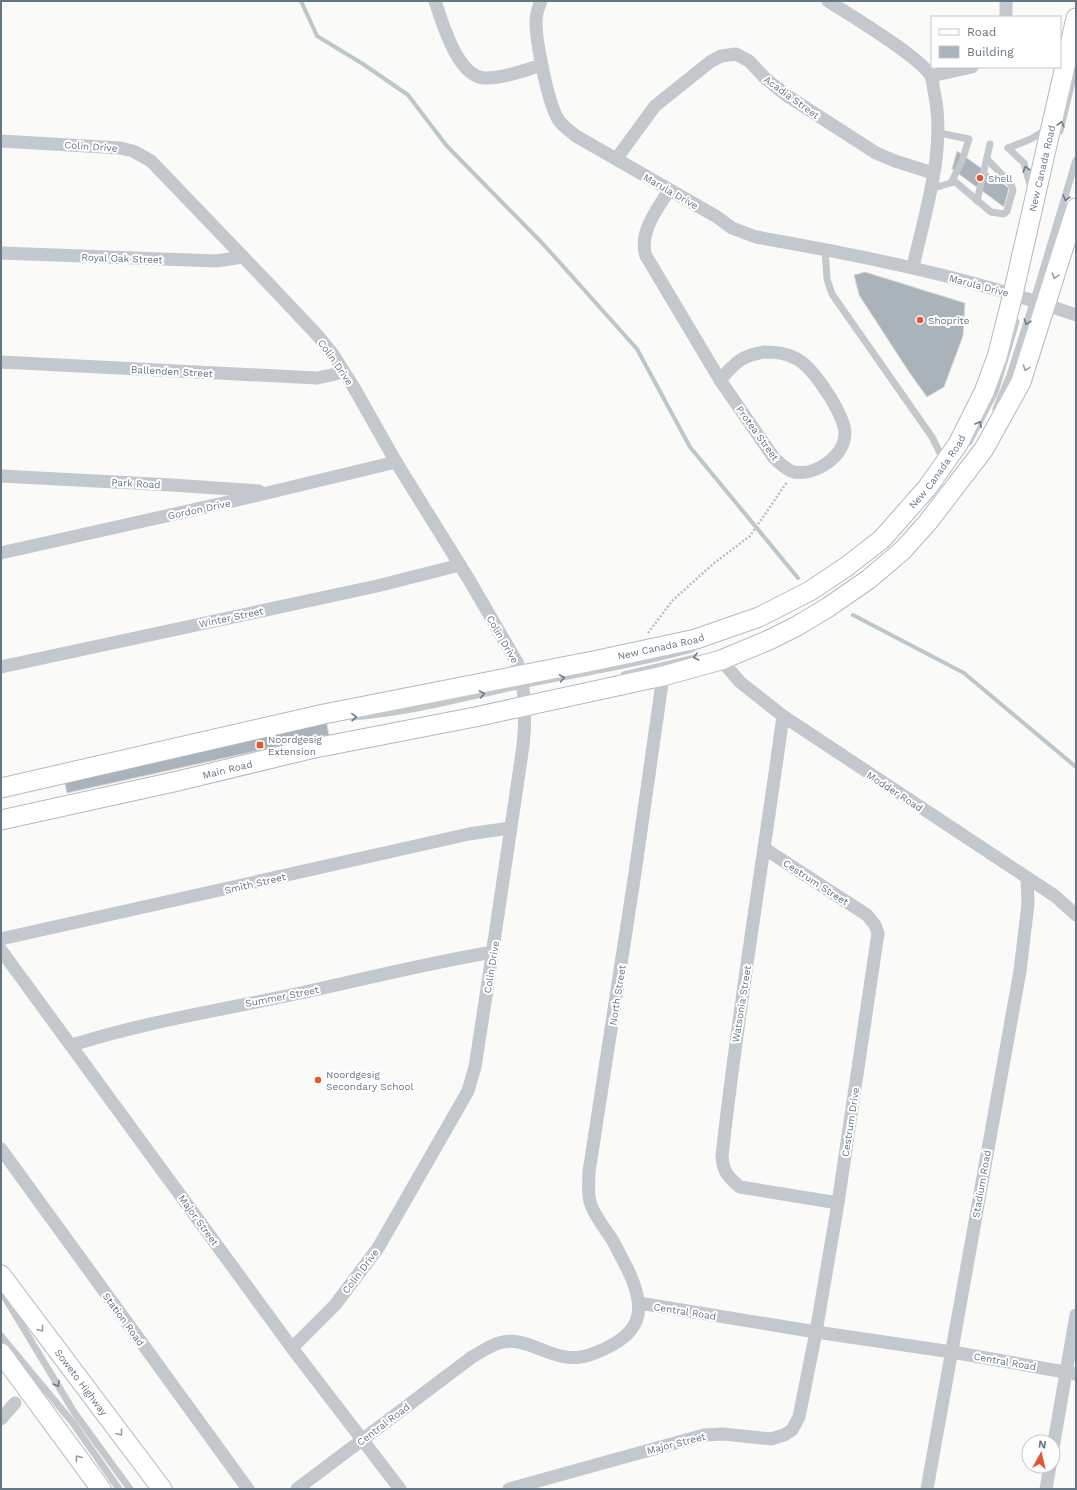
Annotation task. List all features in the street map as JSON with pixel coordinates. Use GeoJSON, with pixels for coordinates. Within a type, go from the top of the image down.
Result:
{"type":"FeatureCollection","features":[{"type":"Feature","properties":{"kind":"main road","name":"New Canada Road"},"geometry":{"type":"LineString","coordinates":[[525,703],[663,676],[721,660],[769,640],[829,602],[870,579],[886,566],[917,535],[984,448],[1021,382],[1036,339],[1026,298],[1034,197],[1054,133],[1076,18]]}},
{"type":"Feature","properties":{"kind":"main road","name":"New Canada Road"},"geometry":{"type":"LineString","coordinates":[[523,680],[696,639],[759,617],[849,570],[896,525],[949,466],[984,392],[997,357],[1026,298],[1076,208]]}},
{"type":"Feature","properties":{"kind":"main road"},"geometry":{"type":"LineString","coordinates":[[1,788],[324,714],[523,680]]}},
{"type":"Feature","properties":{"kind":"main road","name":"Main Road"},"geometry":{"type":"LineString","coordinates":[[1,820],[178,781],[310,749],[525,703]]}},
{"type":"Feature","properties":{"kind":"main road","name":"Soweto Highway"},"geometry":{"type":"LineString","coordinates":[[1,1275],[162,1489]]}},
{"type":"Feature","properties":{"kind":"main road"},"geometry":{"type":"LineString","coordinates":[[1,1353],[101,1489]]}},
{"type":"Feature","properties":{"kind":"street"},"geometry":{"type":"LineString","coordinates":[[435,1],[444,29],[459,59],[466,70],[474,76],[485,79],[498,77],[542,65]]}},
{"type":"Feature","properties":{"kind":"street","name":"Marula Drive"},"geometry":{"type":"LineString","coordinates":[[540,1],[536,21],[542,65],[555,112],[559,120],[576,136],[617,158],[742,233],[913,267],[1026,298],[1076,315]]}},
{"type":"Feature","properties":{"kind":"street"},"geometry":{"type":"LineString","coordinates":[[828,1],[907,54],[931,76],[938,114],[938,133],[930,190],[913,267]]}},
{"type":"Feature","properties":{"kind":"street"},"geometry":{"type":"LineString","coordinates":[[1006,1],[1006,16]]}},
{"type":"Feature","properties":{"kind":"street","name":"Acadia Street"},"geometry":{"type":"LineString","coordinates":[[617,158],[655,106],[710,62],[721,56],[736,54],[749,61],[765,78],[786,95],[876,153],[894,161],[933,173]]}},
{"type":"Feature","properties":{"kind":"street"},"geometry":{"type":"LineString","coordinates":[[931,76],[967,68]]}},
{"type":"Feature","properties":{"kind":"street","name":"Colin Drive"},"geometry":{"type":"LineString","coordinates":[[1,141],[120,148],[142,155],[151,161],[319,337],[342,370],[384,439],[396,462],[460,565],[518,664],[523,680],[526,726],[475,1067],[468,1091],[378,1248],[335,1305],[292,1348]]}},
{"type":"Feature","properties":{"kind":"street","name":"Protea Street"},"geometry":{"type":"LineString","coordinates":[[669,190],[648,227],[644,238],[643,249],[646,256],[720,380],[774,458],[794,472]]}},
{"type":"Feature","properties":{"kind":"street","name":"Royal Oak Street"},"geometry":{"type":"LineString","coordinates":[[1,253],[216,261],[243,257]]}},
{"type":"Feature","properties":{"kind":"street"},"geometry":{"type":"LineString","coordinates":[[720,380],[736,361],[757,353],[776,352],[785,354],[796,358],[806,365],[841,417],[845,434],[843,444],[839,451],[823,466],[809,472],[794,472]]}},
{"type":"Feature","properties":{"kind":"street","name":"Ballenden Street"},"geometry":{"type":"LineString","coordinates":[[1,362],[317,378],[336,374],[342,370]]}},
{"type":"Feature","properties":{"kind":"street","name":"Gordon Drive"},"geometry":{"type":"LineString","coordinates":[[1,553],[396,462]]}},
{"type":"Feature","properties":{"kind":"street","name":"Park Road"},"geometry":{"type":"LineString","coordinates":[[1,476],[270,492]]}},
{"type":"Feature","properties":{"kind":"street","name":"Winter Street"},"geometry":{"type":"LineString","coordinates":[[1,667],[377,586],[460,565]]}},
{"type":"Feature","properties":{"kind":"street","name":"Modder Road"},"geometry":{"type":"LineString","coordinates":[[721,660],[740,682],[783,716],[1055,896],[1076,915]]}},
{"type":"Feature","properties":{"kind":"street","name":"North Street"},"geometry":{"type":"LineString","coordinates":[[640,1303],[630,1274],[614,1243],[591,1205],[588,1191],[589,1172],[633,888],[663,676]]}},
{"type":"Feature","properties":{"kind":"street","name":"Watsonia Street"},"geometry":{"type":"LineString","coordinates":[[783,716],[765,849],[730,1076],[722,1167],[727,1177],[740,1187],[838,1203]]}},
{"type":"Feature","properties":{"kind":"street","name":"Smith Street"},"geometry":{"type":"LineString","coordinates":[[1,939],[469,834],[510,828]]}},
{"type":"Feature","properties":{"kind":"street","name":"Cestrum Street"},"geometry":{"type":"LineString","coordinates":[[765,849],[867,915]]}},
{"type":"Feature","properties":{"kind":"street","name":"Stadium Road"},"geometry":{"type":"LineString","coordinates":[[928,1489],[1020,970],[1028,904],[1027,878]]}},
{"type":"Feature","properties":{"kind":"street","name":"Cestrum Drive"},"geometry":{"type":"LineString","coordinates":[[816,1332],[838,1203],[878,939],[875,925],[867,915]]}},
{"type":"Feature","properties":{"kind":"street","name":"Major Street"},"geometry":{"type":"LineString","coordinates":[[1,950],[72,1045],[292,1348],[400,1489]]}},
{"type":"Feature","properties":{"kind":"street","name":"Summer Street"},"geometry":{"type":"LineString","coordinates":[[72,1045],[118,1031],[174,1018],[299,994],[457,958],[493,952]]}},
{"type":"Feature","properties":{"kind":"street","name":"Station Road"},"geometry":{"type":"LineString","coordinates":[[1,1149],[248,1489]]}},
{"type":"Feature","properties":{"kind":"street","name":"Central Road"},"geometry":{"type":"LineString","coordinates":[[297,1489],[486,1348],[510,1341],[521,1342],[553,1355],[569,1358],[589,1356],[612,1346],[625,1336],[635,1325],[640,1303],[816,1332],[952,1352],[1071,1373]]}},
{"type":"Feature","properties":{"kind":"street"},"geometry":{"type":"LineString","coordinates":[[1056,1434],[1071,1373],[1076,1315]]}},
{"type":"Feature","properties":{"kind":"street","name":"Major Street"},"geometry":{"type":"LineString","coordinates":[[509,1489],[704,1435],[723,1434],[771,1439],[784,1435],[792,1430],[799,1417],[816,1332]]}},
{"type":"Feature","properties":{"kind":"street"},"geometry":{"type":"LineString","coordinates":[[1,1419],[15,1404]]}},
{"type":"Feature","properties":{"kind":"street"},"geometry":{"type":"LineString","coordinates":[[1046,1489],[1049,1474]]}},
{"type":"Feature","properties":{"kind":"lane","name":"New Canada Road"},"geometry":{"type":"LineString","coordinates":[[1054,133],[1076,65]]}},
{"type":"Feature","properties":{"kind":"lane"},"geometry":{"type":"LineString","coordinates":[[930,190],[946,185],[952,180],[962,161],[969,139],[938,133]]}},
{"type":"Feature","properties":{"kind":"lane"},"geometry":{"type":"LineString","coordinates":[[1034,197],[1026,166],[1019,157],[1008,148],[1031,139],[1054,133]]}},
{"type":"Feature","properties":{"kind":"lane"},"geometry":{"type":"LineString","coordinates":[[977,201],[990,144]]}},
{"type":"Feature","properties":{"kind":"lane"},"geometry":{"type":"LineString","coordinates":[[952,180],[991,212],[1004,214],[1007,211],[1013,190],[1011,184],[987,159]]}},
{"type":"Feature","properties":{"kind":"lane","name":"New Canada Road"},"geometry":{"type":"LineString","coordinates":[[991,418],[1010,375],[1026,298],[1076,160]]}},
{"type":"Feature","properties":{"kind":"lane"},"geometry":{"type":"LineString","coordinates":[[825,250],[826,279],[832,294],[932,437],[949,466]]}},
{"type":"Feature","properties":{"kind":"lane","name":"New Canada Road"},"geometry":{"type":"LineString","coordinates":[[923,505],[949,466],[974,433],[995,392],[1017,317]]}},
{"type":"Feature","properties":{"kind":"lane","name":"New Canada Road"},"geometry":{"type":"LineString","coordinates":[[829,602],[894,549],[919,523],[973,449]]}},
{"type":"Feature","properties":{"kind":"lane"},"geometry":{"type":"LineString","coordinates":[[881,550],[897,534]]}},
{"type":"Feature","properties":{"kind":"lane","name":"New Canada Road"},"geometry":{"type":"LineString","coordinates":[[756,627],[804,602],[849,570]]}},
{"type":"Feature","properties":{"kind":"lane","name":"New Canada Road"},"geometry":{"type":"LineString","coordinates":[[523,680],[610,669],[701,646]]}},
{"type":"Feature","properties":{"kind":"lane","name":"New Canada Road"},"geometry":{"type":"LineString","coordinates":[[615,677],[702,656]]}},
{"type":"Feature","properties":{"kind":"lane"},"geometry":{"type":"LineString","coordinates":[[1,792],[325,720],[394,713],[523,680]]}},
{"type":"Feature","properties":{"kind":"lane"},"geometry":{"type":"LineString","coordinates":[[486,706],[525,703],[562,690]]}},
{"type":"Feature","properties":{"kind":"lane","name":"Main Road"},"geometry":{"type":"LineString","coordinates":[[1,813],[175,775],[307,742],[447,714]]}},
{"type":"Feature","properties":{"kind":"lane","name":"Soweto Highway"},"geometry":{"type":"LineString","coordinates":[[1,1291],[74,1412],[130,1489]]}},
{"type":"Feature","properties":{"kind":"lane"},"geometry":{"type":"LineString","coordinates":[[1,1336],[73,1423],[119,1489]]}},
{"type":"Feature","properties":{"kind":"path"},"geometry":{"type":"LineString","coordinates":[[647,634],[672,601],[712,564],[750,536],[794,472]]}},
{"type":"Feature","properties":{"kind":"building","name":"Shell"},"geometry":{"type":"Polygon","coordinates":[[[957,151],[1009,188],[1004,207],[952,169],[957,151]]]}},
{"type":"Feature","properties":{"kind":"building","name":"Shoprite"},"geometry":{"type":"Polygon","coordinates":[[[865,272],[965,303],[963,336],[944,387],[927,397],[859,295],[854,275],[865,272]]]}},
{"type":"Feature","properties":{"kind":"building"},"geometry":{"type":"Polygon","coordinates":[[[326,720],[329,735],[67,793],[64,780],[326,720]]]}},
{"type":"Feature","properties":{"kind":"waterway"},"geometry":{"type":"LineString","coordinates":[[301,1],[317,36],[363,64],[408,95],[446,145],[544,245],[637,349],[690,447],[798,578]]}},
{"type":"Feature","properties":{"kind":"waterway"},"geometry":{"type":"LineString","coordinates":[[853,615],[964,673],[1076,767]]}},
{"type":"Feature","properties":{"kind":"place","name":"Shell"},"geometry":{"type":"Point","coordinates":[980,178]}},
{"type":"Feature","properties":{"kind":"place","name":"Shoprite"},"geometry":{"type":"Point","coordinates":[920,320]}},
{"type":"Feature","properties":{"kind":"place","name":"Noordgesig Extension"},"geometry":{"type":"Point","coordinates":[260,745]}},
{"type":"Feature","properties":{"kind":"place","name":"Noordgesig Secondary School"},"geometry":{"type":"Point","coordinates":[318,1080]}}]}
